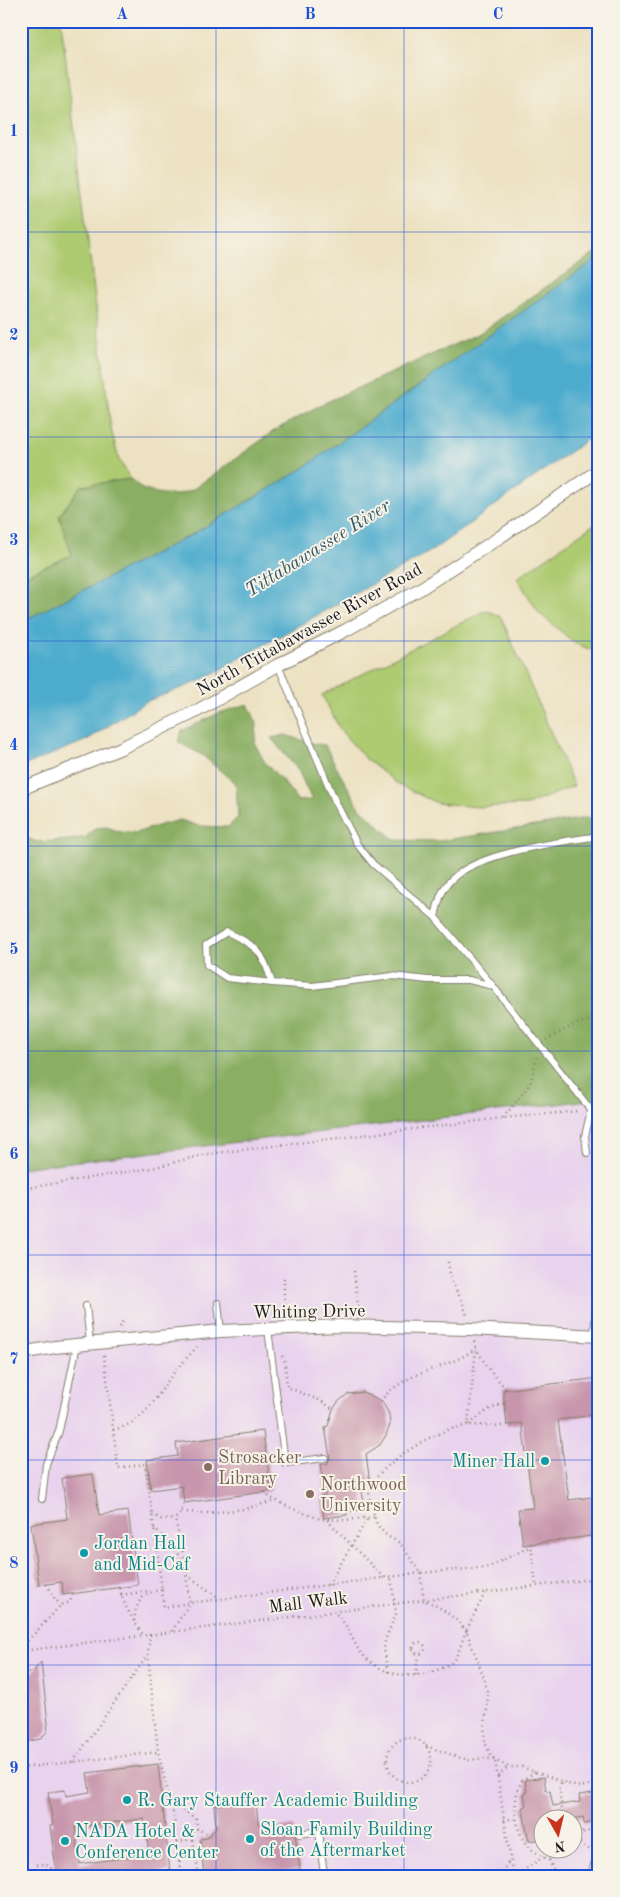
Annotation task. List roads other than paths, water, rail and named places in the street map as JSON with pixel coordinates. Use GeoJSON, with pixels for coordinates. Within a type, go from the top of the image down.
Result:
{"type":"FeatureCollection","features":[{"type":"Feature","properties":{"kind":"street","name":"North Tittabawassee River Road"},"geometry":{"type":"LineString","coordinates":[[21,789],[121,748],[187,716],[278,665],[346,630],[420,589],[599,470]]}},
{"type":"Feature","properties":{"kind":"street","name":"Whiting Drive"},"geometry":{"type":"LineString","coordinates":[[21,1353],[111,1341],[221,1331],[283,1328],[470,1329],[596,1336]]}},
{"type":"Feature","properties":{"kind":"lane"},"geometry":{"type":"LineString","coordinates":[[278,665],[335,802],[357,844],[373,864],[435,917],[493,986],[591,1110],[586,1136],[588,1154]]}},
{"type":"Feature","properties":{"kind":"lane"},"geometry":{"type":"LineString","coordinates":[[435,917],[439,898],[452,879],[471,866],[502,854],[599,836]]}},
{"type":"Feature","properties":{"kind":"lane"},"geometry":{"type":"LineString","coordinates":[[272,983],[266,962],[250,942],[227,932],[206,944],[207,965],[227,978],[272,983],[312,986],[392,976],[428,980],[469,980],[493,986]]}},
{"type":"Feature","properties":{"kind":"lane"},"geometry":{"type":"LineString","coordinates":[[591,1110],[599,1106]]}},
{"type":"Feature","properties":{"kind":"lane"},"geometry":{"type":"LineString","coordinates":[[596,1336],[599,1266]]}},
{"type":"Feature","properties":{"kind":"lane"},"geometry":{"type":"LineString","coordinates":[[218,1302],[221,1331]]}},
{"type":"Feature","properties":{"kind":"lane"},"geometry":{"type":"LineString","coordinates":[[42,1499],[46,1464],[59,1431],[83,1344],[86,1306]]}},
{"type":"Feature","properties":{"kind":"lane"},"geometry":{"type":"LineString","coordinates":[[268,1329],[285,1463],[325,1458]]}},
{"type":"Feature","properties":{"kind":"lane"},"geometry":{"type":"LineString","coordinates":[[299,1834],[319,1831],[324,1876]]}},
{"type":"Feature","properties":{"kind":"lane"},"geometry":{"type":"LineString","coordinates":[[592,1876],[594,1864],[599,1858]]}},
{"type":"Feature","properties":{"kind":"lane"},"geometry":{"type":"LineString","coordinates":[[21,1874],[39,1876]]}},
{"type":"Feature","properties":{"kind":"water","name":"Tittabawassee River"},"geometry":{"type":"Polygon","coordinates":[[[599,257],[599,431],[433,550],[200,681],[145,702],[87,740],[21,767],[21,622],[193,534],[299,471],[599,257]]]}},
{"type":"Feature","properties":{"kind":"place","name":"Miner Hall"},"geometry":{"type":"Point","coordinates":[545,1461]}},
{"type":"Feature","properties":{"kind":"place","name":"Strosacker Library"},"geometry":{"type":"Point","coordinates":[208,1467]}},
{"type":"Feature","properties":{"kind":"place","name":"Northwood University"},"geometry":{"type":"Point","coordinates":[310,1494]}},
{"type":"Feature","properties":{"kind":"place","name":"Jordan Hall and Mid-Caf"},"geometry":{"type":"Point","coordinates":[84,1553]}},
{"type":"Feature","properties":{"kind":"place","name":"R. Gary Stauffer Academic Building"},"geometry":{"type":"Point","coordinates":[127,1800]}},
{"type":"Feature","properties":{"kind":"place","name":"Sloan Family Building of the Aftermarket"},"geometry":{"type":"Point","coordinates":[250,1839]}},
{"type":"Feature","properties":{"kind":"place","name":"NADA Hotel & Conference Center"},"geometry":{"type":"Point","coordinates":[65,1841]}}]}
